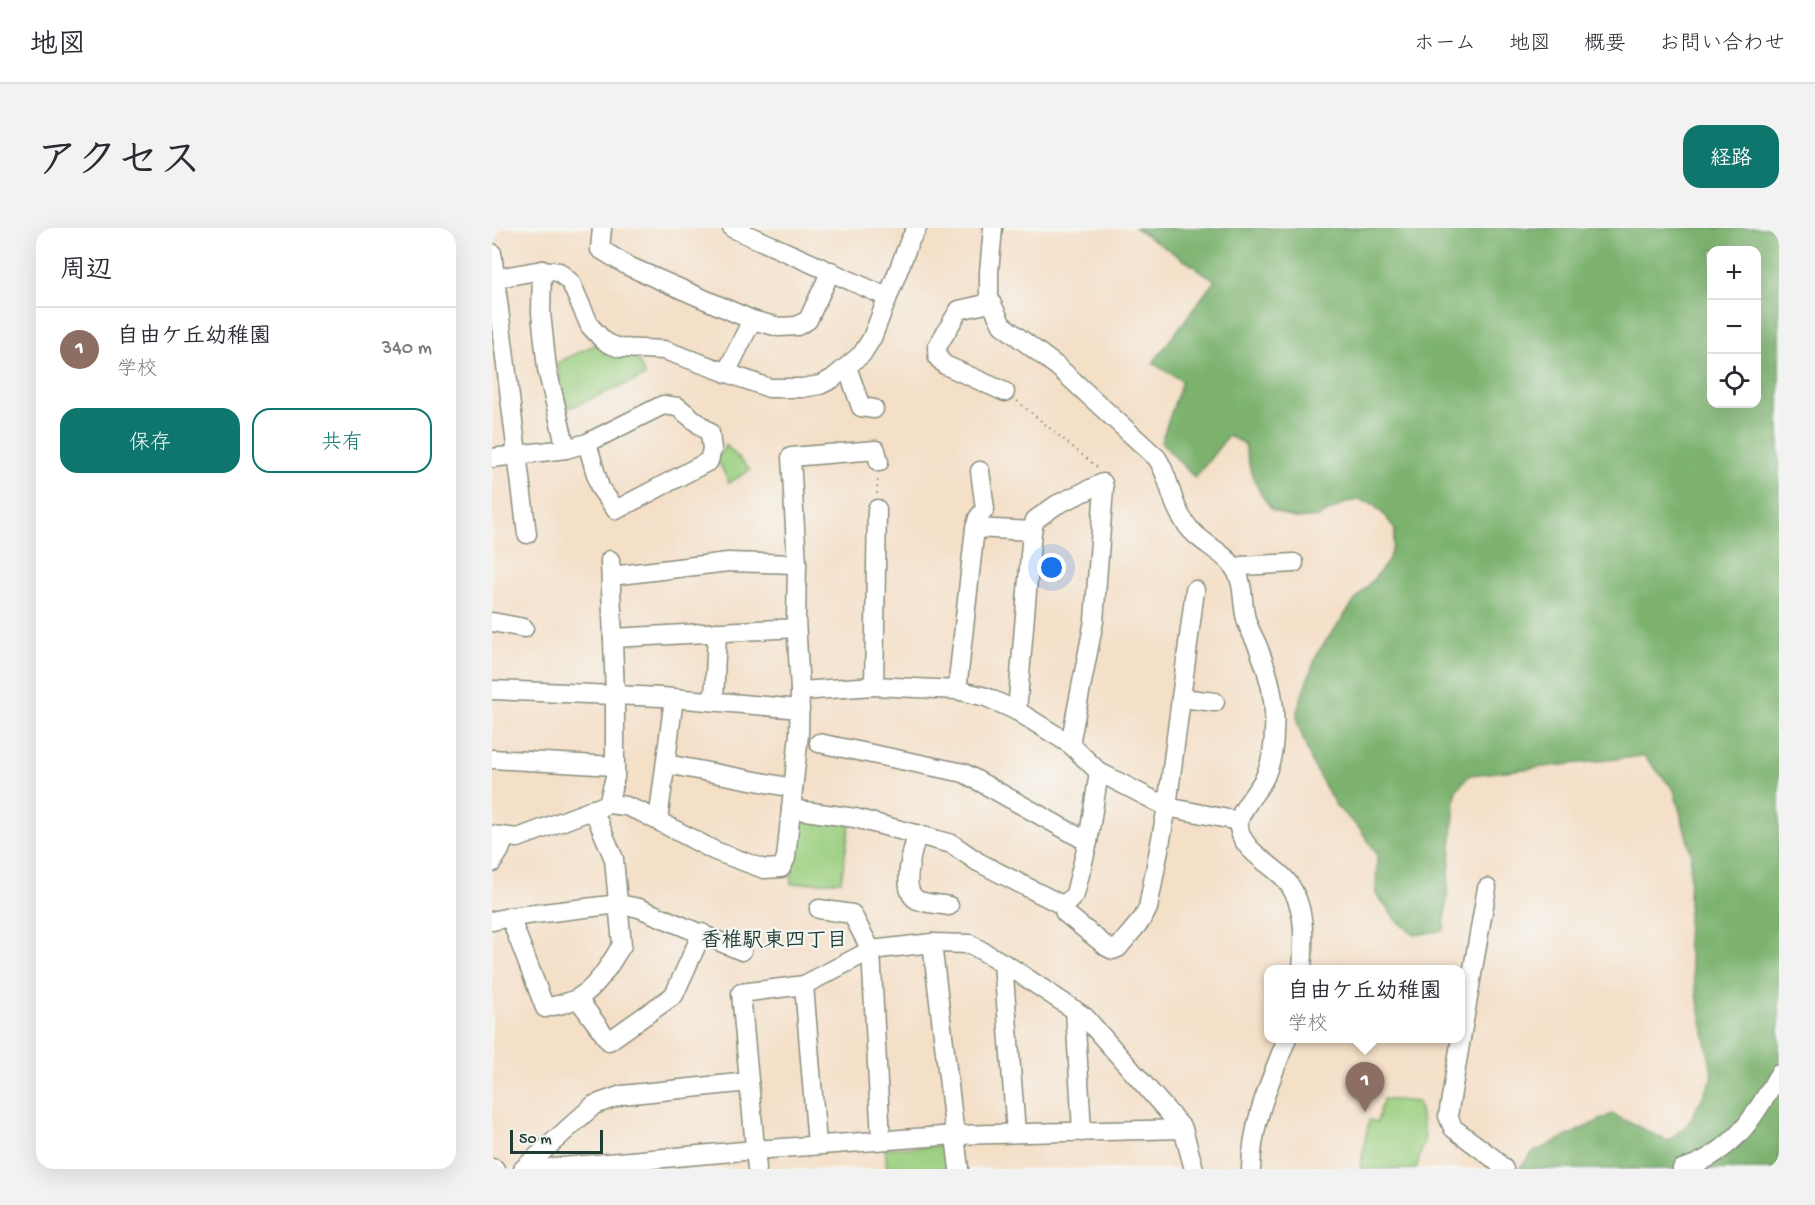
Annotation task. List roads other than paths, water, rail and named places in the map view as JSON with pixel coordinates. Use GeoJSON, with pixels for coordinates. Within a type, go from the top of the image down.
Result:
{"type":"FeatureCollection","features":[{"type":"Feature","properties":{"kind":"street"},"geometry":{"type":"LineString","coordinates":[[602,228],[600,249],[628,266],[752,320],[778,327],[797,326],[808,320],[831,271]]}},
{"type":"Feature","properties":{"kind":"street"},"geometry":{"type":"LineString","coordinates":[[732,228],[887,297]]}},
{"type":"Feature","properties":{"kind":"street"},"geometry":{"type":"LineString","coordinates":[[494,279],[542,270],[559,272],[566,277],[574,289],[590,326],[609,344],[620,348],[664,350],[769,388],[802,388],[820,385],[832,379],[862,354],[872,338],[910,240],[917,228]]}},
{"type":"Feature","properties":{"kind":"street"},"geometry":{"type":"LineString","coordinates":[[993,228],[989,272],[990,303],[1002,325],[1058,367],[1157,458],[1166,472],[1169,490],[1186,525],[1198,538],[1227,558],[1235,569],[1244,593],[1246,617],[1264,662],[1272,694],[1274,732],[1272,755],[1266,776],[1238,821],[1242,837],[1285,879],[1296,897],[1305,938],[1302,965]]}},
{"type":"Feature","properties":{"kind":"street"},"geometry":{"type":"LineString","coordinates":[[492,253],[501,393],[517,455],[527,534]]}},
{"type":"Feature","properties":{"kind":"street"},"geometry":{"type":"LineString","coordinates":[[542,270],[541,313],[547,369],[566,450]]}},
{"type":"Feature","properties":{"kind":"street"},"geometry":{"type":"LineString","coordinates":[[990,303],[959,310],[937,347],[938,358],[945,365],[1005,392]]}},
{"type":"Feature","properties":{"kind":"street"},"geometry":{"type":"LineString","coordinates":[[726,373],[752,320]]}},
{"type":"Feature","properties":{"kind":"street"},"geometry":{"type":"LineString","coordinates":[[847,367],[861,407],[874,409]]}},
{"type":"Feature","properties":{"kind":"street"},"geometry":{"type":"LineString","coordinates":[[492,458],[566,450],[587,443],[663,405],[678,407],[710,434],[712,449],[709,461],[616,510],[600,488],[587,443]]}},
{"type":"Feature","properties":{"kind":"street"},"geometry":{"type":"LineString","coordinates":[[492,863],[500,850],[498,836],[518,838],[600,807],[626,806],[714,851],[764,869],[781,868],[786,858],[800,709],[796,628],[797,564],[791,457],[876,450],[879,462]]}},
{"type":"Feature","properties":{"kind":"street"},"geometry":{"type":"LineString","coordinates":[[957,690],[975,528],[978,518],[985,509],[980,471]]}},
{"type":"Feature","properties":{"kind":"street"},"geometry":{"type":"LineString","coordinates":[[1017,711],[1032,531],[1035,520],[1056,505],[1103,483],[1094,621],[1070,744]]}},
{"type":"Feature","properties":{"kind":"street"},"geometry":{"type":"LineString","coordinates":[[874,687],[877,509]]}},
{"type":"Feature","properties":{"kind":"street"},"geometry":{"type":"LineString","coordinates":[[975,528],[1032,531]]}},
{"type":"Feature","properties":{"kind":"street"},"geometry":{"type":"LineString","coordinates":[[510,917],[545,1008],[580,998],[588,992],[622,945],[614,859],[600,807],[615,777],[615,695],[610,568],[728,562],[797,564]]}},
{"type":"Feature","properties":{"kind":"street"},"geometry":{"type":"LineString","coordinates":[[1235,569],[1242,566],[1294,563]]}},
{"type":"Feature","properties":{"kind":"street"},"geometry":{"type":"LineString","coordinates":[[791,809],[855,818],[952,844],[978,862],[1062,905],[1065,913],[1107,947],[1113,950],[1118,948],[1143,918],[1148,908],[1167,807],[1195,590]]}},
{"type":"Feature","properties":{"kind":"street"},"geometry":{"type":"LineString","coordinates":[[492,622],[524,628]]}},
{"type":"Feature","properties":{"kind":"street"},"geometry":{"type":"LineString","coordinates":[[613,638],[796,628]]}},
{"type":"Feature","properties":{"kind":"street"},"geometry":{"type":"LineString","coordinates":[[714,701],[717,632]]}},
{"type":"Feature","properties":{"kind":"street"},"geometry":{"type":"LineString","coordinates":[[800,691],[874,687],[957,690],[986,698],[1017,711],[1070,744],[1099,772],[1167,807],[1238,821]]}},
{"type":"Feature","properties":{"kind":"street"},"geometry":{"type":"LineString","coordinates":[[492,690],[674,698],[800,709]]}},
{"type":"Feature","properties":{"kind":"street"},"geometry":{"type":"LineString","coordinates":[[658,821],[674,698]]}},
{"type":"Feature","properties":{"kind":"street"},"geometry":{"type":"LineString","coordinates":[[1181,698],[1215,702]]}},
{"type":"Feature","properties":{"kind":"street"},"geometry":{"type":"LineString","coordinates":[[819,743],[964,773],[1088,842]]}},
{"type":"Feature","properties":{"kind":"street"},"geometry":{"type":"LineString","coordinates":[[492,759],[615,766]]}},
{"type":"Feature","properties":{"kind":"street"},"geometry":{"type":"LineString","coordinates":[[666,764],[793,788]]}},
{"type":"Feature","properties":{"kind":"street"},"geometry":{"type":"LineString","coordinates":[[1062,905],[1074,894],[1088,842],[1099,772]]}},
{"type":"Feature","properties":{"kind":"street"},"geometry":{"type":"LineString","coordinates":[[917,834],[908,871],[910,892],[918,901],[949,906]]}},
{"type":"Feature","properties":{"kind":"street"},"geometry":{"type":"LineString","coordinates":[[1465,1015],[1487,888]]}},
{"type":"Feature","properties":{"kind":"street"},"geometry":{"type":"LineString","coordinates":[[492,921],[619,904],[639,908],[742,951]]}},
{"type":"Feature","properties":{"kind":"street"},"geometry":{"type":"LineString","coordinates":[[819,909],[852,914],[871,950],[881,1140]]}},
{"type":"Feature","properties":{"kind":"street"},"geometry":{"type":"LineString","coordinates":[[580,998],[581,1003],[609,1041],[674,995],[702,933]]}},
{"type":"Feature","properties":{"kind":"street"},"geometry":{"type":"LineString","coordinates":[[933,943],[959,1169]]}},
{"type":"Feature","properties":{"kind":"street"},"geometry":{"type":"LineString","coordinates":[[757,1169],[741,993],[804,985],[871,950],[933,943],[970,944],[1085,1017],[1183,1129],[1194,1169]]}},
{"type":"Feature","properties":{"kind":"street"},"geometry":{"type":"LineString","coordinates":[[1003,963],[1016,1133]]}},
{"type":"Feature","properties":{"kind":"street"},"geometry":{"type":"LineString","coordinates":[[804,985],[817,1145]]}},
{"type":"Feature","properties":{"kind":"street"},"geometry":{"type":"LineString","coordinates":[[1075,1010],[1082,1132]]}},
{"type":"Feature","properties":{"kind":"street"},"geometry":{"type":"LineString","coordinates":[[1251,1169],[1252,1142],[1257,1119],[1285,1043]]}},
{"type":"Feature","properties":{"kind":"street"},"geometry":{"type":"LineString","coordinates":[[1460,1043],[1448,1116],[1453,1128],[1504,1169]]}},
{"type":"Feature","properties":{"kind":"street"},"geometry":{"type":"LineString","coordinates":[[1682,1169],[1717,1152],[1743,1129],[1779,1074]]}},
{"type":"Feature","properties":{"kind":"street"},"geometry":{"type":"LineString","coordinates":[[523,1169],[594,1105],[622,1095],[749,1082]]}},
{"type":"Feature","properties":{"kind":"street"},"geometry":{"type":"LineString","coordinates":[[538,1169],[955,1135],[1183,1129]]}},
{"type":"Feature","properties":{"kind":"place","name":"自由ケ丘幼稚園"},"geometry":{"type":"Point","coordinates":[1365,1112]}},
{"type":"Feature","properties":{"kind":"district","name":"香椎駅東四丁目"},"geometry":{"type":"Point","coordinates":[774,942]}}]}
